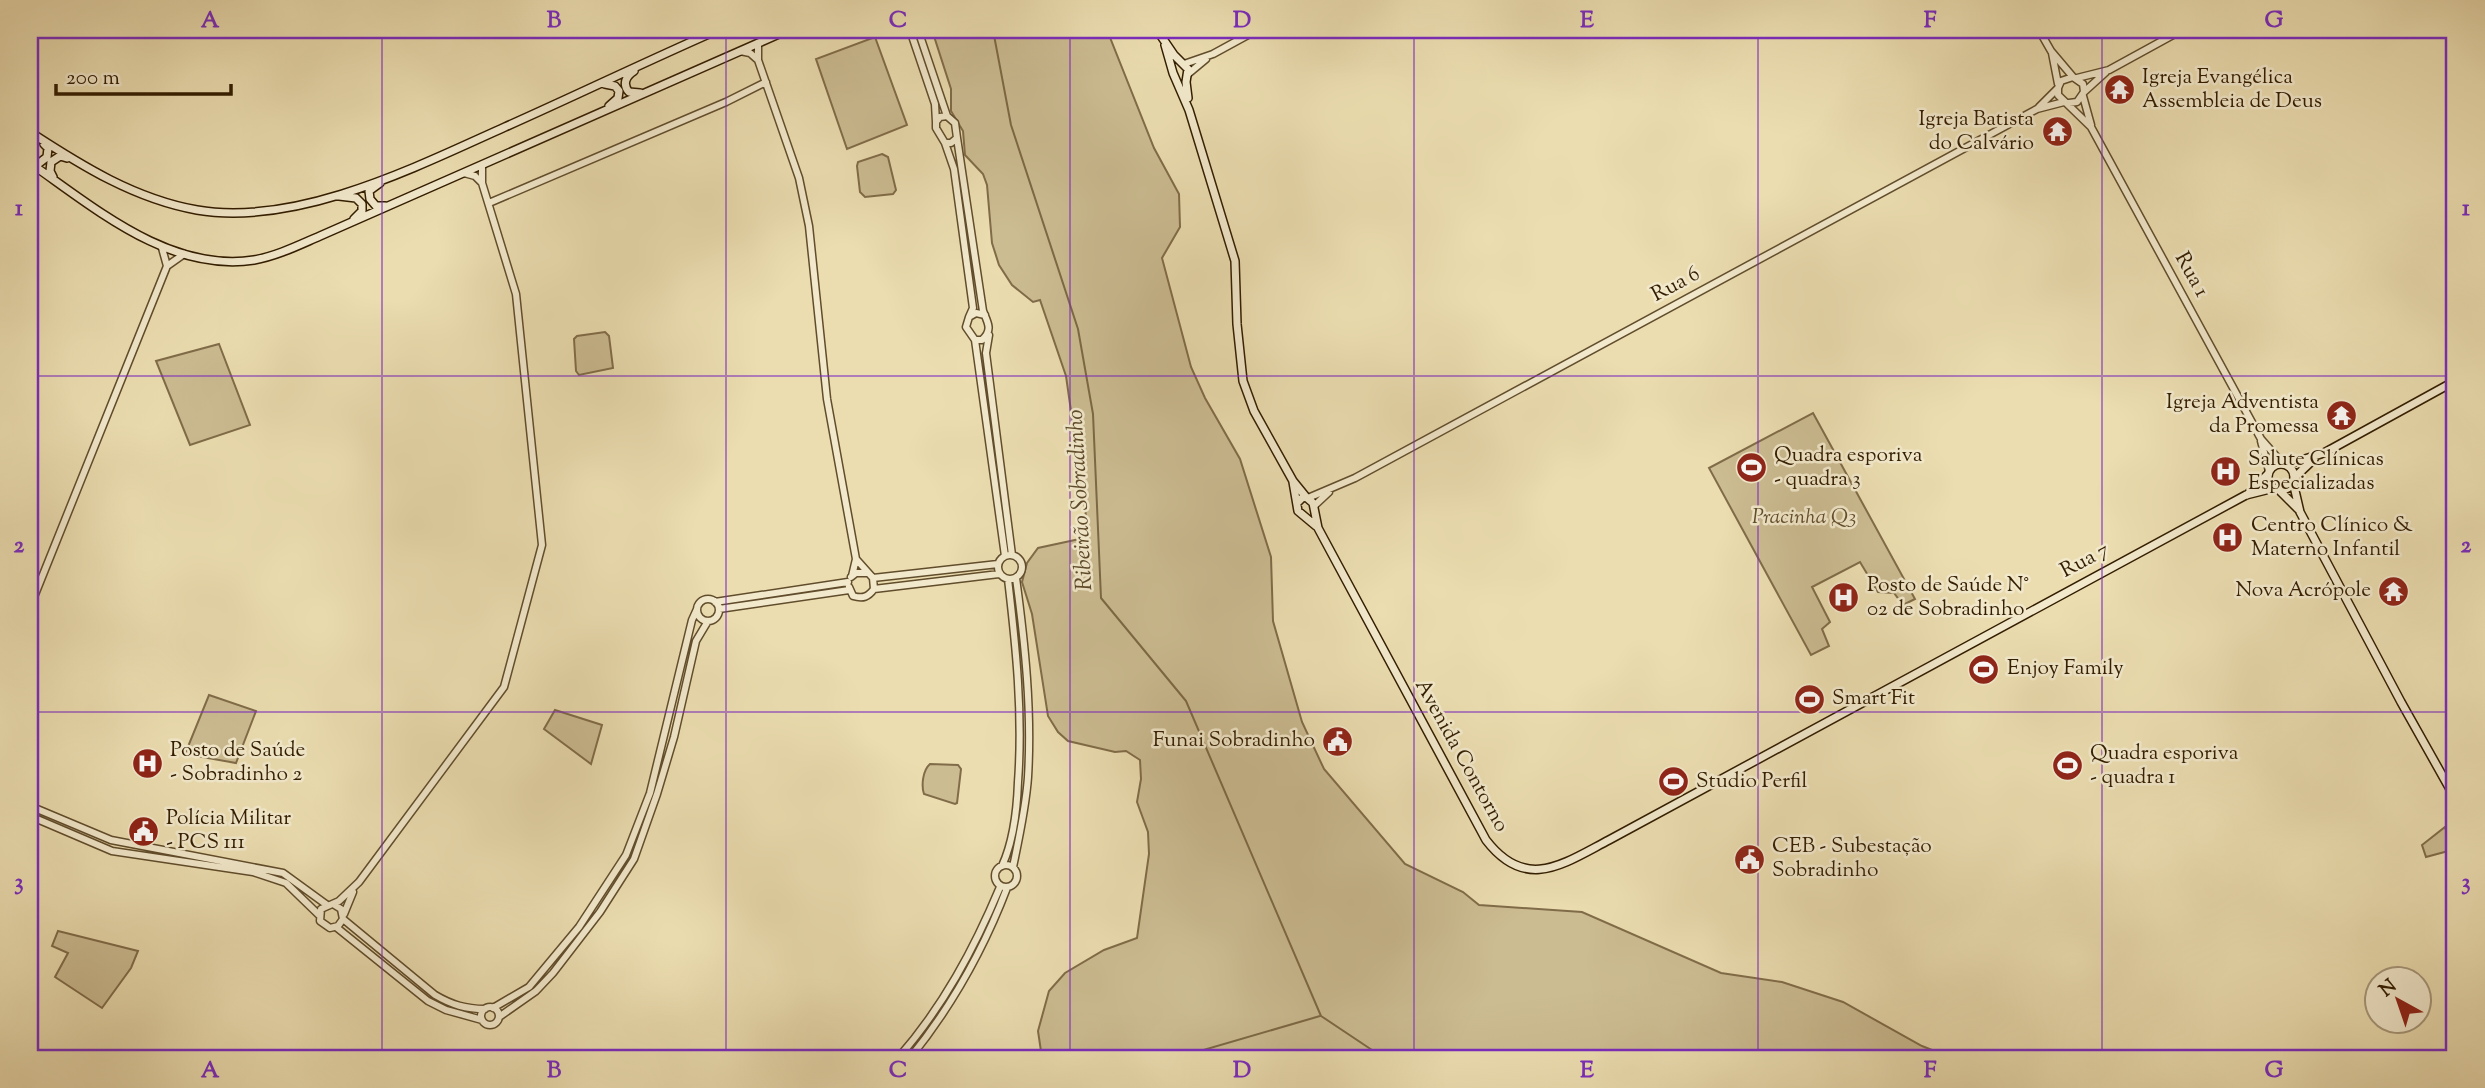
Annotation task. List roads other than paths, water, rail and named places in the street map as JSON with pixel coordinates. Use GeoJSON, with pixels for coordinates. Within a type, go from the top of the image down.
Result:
{"type":"FeatureCollection","features":[{"type":"Feature","properties":{"kind":"main road"},"geometry":{"type":"LineString","coordinates":[[389,206],[376,206],[370,199],[369,191],[413,168],[718,30]]}},
{"type":"Feature","properties":{"kind":"main road"},"geometry":{"type":"LineString","coordinates":[[30,163],[136,234],[162,247],[225,261],[256,260],[389,206],[788,30]]}},
{"type":"Feature","properties":{"kind":"main road"},"geometry":{"type":"LineString","coordinates":[[1157,30],[1189,110],[1235,261],[1237,324],[1243,381],[1254,411],[1293,481],[1314,508],[1318,528]]}},
{"type":"Feature","properties":{"kind":"main road"},"geometry":{"type":"LineString","coordinates":[[1165,45],[1188,69],[1186,82],[1189,110]]}},
{"type":"Feature","properties":{"kind":"main road"},"geometry":{"type":"LineString","coordinates":[[651,91],[636,94],[629,92],[625,83],[628,75],[668,52]]}},
{"type":"Feature","properties":{"kind":"main road"},"geometry":{"type":"LineString","coordinates":[[1174,74],[1175,66],[1184,64]]}},
{"type":"Feature","properties":{"kind":"main road"},"geometry":{"type":"LineString","coordinates":[[1174,74],[1184,79],[1188,74]]}},
{"type":"Feature","properties":{"kind":"main road"},"geometry":{"type":"LineString","coordinates":[[574,125],[618,99],[619,91],[615,86],[608,83],[599,85]]}},
{"type":"Feature","properties":{"kind":"main road"},"geometry":{"type":"LineString","coordinates":[[30,132],[92,172],[154,199],[198,210],[247,213],[300,205],[413,168]]}},
{"type":"Feature","properties":{"kind":"main road"},"geometry":{"type":"LineString","coordinates":[[30,163],[38,164],[47,157],[48,148],[41,140]]}},
{"type":"Feature","properties":{"kind":"main road"},"geometry":{"type":"LineString","coordinates":[[54,180],[50,171],[51,162],[60,156],[71,159]]}},
{"type":"Feature","properties":{"kind":"main road"},"geometry":{"type":"LineString","coordinates":[[335,195],[356,198],[362,204],[362,211],[351,222]]}},
{"type":"Feature","properties":{"kind":"main road"},"geometry":{"type":"LineString","coordinates":[[2300,512],[2269,482],[2268,473],[2274,465],[2316,457],[2455,381]]}},
{"type":"Feature","properties":{"kind":"main road"},"geometry":{"type":"LineString","coordinates":[[2276,489],[2287,488],[2316,457]]}},
{"type":"Feature","properties":{"kind":"main road"},"geometry":{"type":"LineString","coordinates":[[2285,464],[2292,470],[2300,512],[2455,798]]}},
{"type":"Feature","properties":{"kind":"main road","name":"Rua 7"},"geometry":{"type":"LineString","coordinates":[[1794,740],[2246,495],[2268,473]]}},
{"type":"Feature","properties":{"kind":"main road"},"geometry":{"type":"LineString","coordinates":[[1293,481],[1298,511],[1318,528]]}},
{"type":"Feature","properties":{"kind":"main road","name":"Rua 7"},"geometry":{"type":"LineString","coordinates":[[2246,495],[2276,489]]}},
{"type":"Feature","properties":{"kind":"main road"},"geometry":{"type":"LineString","coordinates":[[1297,503],[1307,498]]}},
{"type":"Feature","properties":{"kind":"main road"},"geometry":{"type":"LineString","coordinates":[[1305,515],[1314,508]]}},
{"type":"Feature","properties":{"kind":"main road","name":"Avenida Contorno"},"geometry":{"type":"LineString","coordinates":[[1318,528],[1486,840],[1497,853],[1516,865],[1539,871],[1561,865],[1794,740]]}},
{"type":"Feature","properties":{"kind":"street"},"geometry":{"type":"LineString","coordinates":[[910,30],[934,104],[937,134],[944,143],[954,169],[973,308],[966,327],[975,340],[1008,555]]}},
{"type":"Feature","properties":{"kind":"street"},"geometry":{"type":"LineString","coordinates":[[918,30],[947,116],[955,123],[985,315],[989,323],[986,353],[1008,555]]}},
{"type":"Feature","properties":{"kind":"street"},"geometry":{"type":"LineString","coordinates":[[1184,64],[1213,54],[1257,30]]}},
{"type":"Feature","properties":{"kind":"street"},"geometry":{"type":"LineString","coordinates":[[2039,30],[2051,51],[2083,84],[2091,127]]}},
{"type":"Feature","properties":{"kind":"street"},"geometry":{"type":"LineString","coordinates":[[2066,102],[2077,102],[2109,70],[2182,30]]}},
{"type":"Feature","properties":{"kind":"street"},"geometry":{"type":"LineString","coordinates":[[758,43],[758,60],[799,178],[809,226],[827,399],[856,559],[850,583],[853,596],[869,596],[874,589],[999,573],[1012,579]]}},
{"type":"Feature","properties":{"kind":"street"},"geometry":{"type":"LineString","coordinates":[[740,51],[758,60]]}},
{"type":"Feature","properties":{"kind":"street"},"geometry":{"type":"LineString","coordinates":[[2051,51],[2059,96],[2091,127]]}},
{"type":"Feature","properties":{"kind":"street"},"geometry":{"type":"LineString","coordinates":[[1188,74],[1213,54]]}},
{"type":"Feature","properties":{"kind":"street"},"geometry":{"type":"LineString","coordinates":[[2058,86],[2064,78],[2109,70]]}},
{"type":"Feature","properties":{"kind":"street"},"geometry":{"type":"LineString","coordinates":[[489,203],[726,102],[766,82]]}},
{"type":"Feature","properties":{"kind":"street","name":"Rua 6"},"geometry":{"type":"LineString","coordinates":[[2037,109],[2058,86]]}},
{"type":"Feature","properties":{"kind":"street","name":"Rua 6"},"geometry":{"type":"LineString","coordinates":[[1307,498],[1331,490],[2037,109],[2066,102]]}},
{"type":"Feature","properties":{"kind":"street"},"geometry":{"type":"LineString","coordinates":[[936,122],[940,117],[947,116]]}},
{"type":"Feature","properties":{"kind":"street","name":"Rua 1"},"geometry":{"type":"LineString","coordinates":[[2091,127],[2261,439]]}},
{"type":"Feature","properties":{"kind":"street"},"geometry":{"type":"LineString","coordinates":[[944,143],[951,143],[957,138]]}},
{"type":"Feature","properties":{"kind":"street"},"geometry":{"type":"LineString","coordinates":[[319,915],[321,909],[343,898],[359,881],[504,687],[542,545],[516,294],[482,183],[482,165]]}},
{"type":"Feature","properties":{"kind":"street"},"geometry":{"type":"LineString","coordinates":[[464,173],[475,176],[482,183]]}},
{"type":"Feature","properties":{"kind":"street"},"geometry":{"type":"LineString","coordinates":[[162,247],[167,266]]}},
{"type":"Feature","properties":{"kind":"street"},"geometry":{"type":"LineString","coordinates":[[30,607],[167,266],[184,254]]}},
{"type":"Feature","properties":{"kind":"street"},"geometry":{"type":"LineString","coordinates":[[969,317],[976,313],[985,315]]}},
{"type":"Feature","properties":{"kind":"street"},"geometry":{"type":"LineString","coordinates":[[975,340],[982,340],[989,335]]}},
{"type":"Feature","properties":{"kind":"street"},"geometry":{"type":"LineString","coordinates":[[2261,439],[2285,464]]}},
{"type":"Feature","properties":{"kind":"street"},"geometry":{"type":"LineString","coordinates":[[2261,439],[2268,473]]}},
{"type":"Feature","properties":{"kind":"street","name":"Rua 6"},"geometry":{"type":"LineString","coordinates":[[1314,508],[1331,490]]}},
{"type":"Feature","properties":{"kind":"street"},"geometry":{"type":"LineString","coordinates":[[719,609],[850,583],[861,572],[869,575],[998,564],[1008,555]]}},
{"type":"Feature","properties":{"kind":"street"},"geometry":{"type":"LineString","coordinates":[[1008,555],[1019,558],[1022,565],[1021,572],[1012,579]]}},
{"type":"Feature","properties":{"kind":"street"},"geometry":{"type":"LineString","coordinates":[[856,559],[869,575],[874,589]]}},
{"type":"Feature","properties":{"kind":"street"},"geometry":{"type":"LineString","coordinates":[[998,564],[999,573]]}},
{"type":"Feature","properties":{"kind":"street"},"geometry":{"type":"LineString","coordinates":[[1003,887],[996,881],[995,875],[1002,866],[1016,811],[1022,737],[1012,579]]}},
{"type":"Feature","properties":{"kind":"street"},"geometry":{"type":"LineString","coordinates":[[898,1058],[937,1009],[959,973],[1003,887],[1016,880],[1013,867],[1028,779],[1029,716],[1027,671],[1012,579]]}},
{"type":"Feature","properties":{"kind":"street"},"geometry":{"type":"LineString","coordinates":[[482,1020],[481,1016],[489,1008],[529,987],[579,927],[626,855],[650,793],[692,620],[705,599],[715,601],[850,583]]}},
{"type":"Feature","properties":{"kind":"street"},"geometry":{"type":"LineString","coordinates":[[30,816],[113,851],[253,872],[286,883],[312,905],[325,926],[336,927],[428,1001],[446,1010],[492,1025],[536,991],[553,973],[600,912],[634,859],[674,737],[696,640],[708,621],[716,617],[719,609],[715,601]]}},
{"type":"Feature","properties":{"kind":"street"},"geometry":{"type":"LineString","coordinates":[[697,609],[700,617],[708,621]]}},
{"type":"Feature","properties":{"kind":"street"},"geometry":{"type":"LineString","coordinates":[[30,806],[111,840],[284,873],[341,909],[343,917],[435,995],[467,1009],[489,1008],[497,1012],[499,1017]]}},
{"type":"Feature","properties":{"kind":"street"},"geometry":{"type":"LineString","coordinates":[[1002,866],[1008,864],[1013,867]]}},
{"type":"Feature","properties":{"kind":"street"},"geometry":{"type":"LineString","coordinates":[[336,927],[359,881]]}},
{"type":"Feature","properties":{"kind":"street"},"geometry":{"type":"LineString","coordinates":[[910,1058],[933,1030],[964,982],[994,921],[1003,887]]}},
{"type":"Feature","properties":{"kind":"waterway","name":"Ribeirão Sobradinho"},"geometry":{"type":"LineString","coordinates":[[993,30],[1011,125],[1078,329],[1093,414],[1101,598],[1186,701],[1321,1016],[1384,1058]]}},
{"type":"Feature","properties":{"kind":"waterway"},"geometry":{"type":"LineString","coordinates":[[1176,1058],[1320,1016]]}},
{"type":"Feature","properties":{"kind":"place","name":"Igreja Evangélica Assembleia de Deus"},"geometry":{"type":"Point","coordinates":[2119,90]}},
{"type":"Feature","properties":{"kind":"place","name":"Igreja Batista do Calvário"},"geometry":{"type":"Point","coordinates":[2057,132]}},
{"type":"Feature","properties":{"kind":"place","name":"Igreja Adventista da Promessa"},"geometry":{"type":"Point","coordinates":[2342,415]}},
{"type":"Feature","properties":{"kind":"place","name":"Quadra esporiva - quadra 3"},"geometry":{"type":"Point","coordinates":[1751,468]}},
{"type":"Feature","properties":{"kind":"place","name":"Salute Clínicas Especializadas"},"geometry":{"type":"Point","coordinates":[2225,472]}},
{"type":"Feature","properties":{"kind":"place","name":"Centro Clínico & Materno Infantil"},"geometry":{"type":"Point","coordinates":[2228,538]}},
{"type":"Feature","properties":{"kind":"place","name":"Nova Acrópole"},"geometry":{"type":"Point","coordinates":[2394,591]}},
{"type":"Feature","properties":{"kind":"place","name":"Posto de Saúde N° 02 de Sobradinho"},"geometry":{"type":"Point","coordinates":[1844,598]}},
{"type":"Feature","properties":{"kind":"place","name":"Enjoy Family"},"geometry":{"type":"Point","coordinates":[1984,669]}},
{"type":"Feature","properties":{"kind":"place","name":"Smart Fit"},"geometry":{"type":"Point","coordinates":[1809,699]}},
{"type":"Feature","properties":{"kind":"place","name":"Funai Sobradinho"},"geometry":{"type":"Point","coordinates":[1338,741]}},
{"type":"Feature","properties":{"kind":"place","name":"Posto de Saúde - Sobradinho 2"},"geometry":{"type":"Point","coordinates":[147,763]}},
{"type":"Feature","properties":{"kind":"place","name":"Quadra esporiva - quadra 1"},"geometry":{"type":"Point","coordinates":[2067,766]}},
{"type":"Feature","properties":{"kind":"place","name":"Studio Perfil"},"geometry":{"type":"Point","coordinates":[1673,782]}},
{"type":"Feature","properties":{"kind":"place","name":"Polícia Militar - PCS 111"},"geometry":{"type":"Point","coordinates":[143,831]}},
{"type":"Feature","properties":{"kind":"place","name":"CEB - Subestação Sobradinho"},"geometry":{"type":"Point","coordinates":[1749,859]}},
{"type":"Feature","properties":{"kind":"park label","name":"Pracinha Q3"},"geometry":{"type":"Point","coordinates":[1804,518]}}]}
